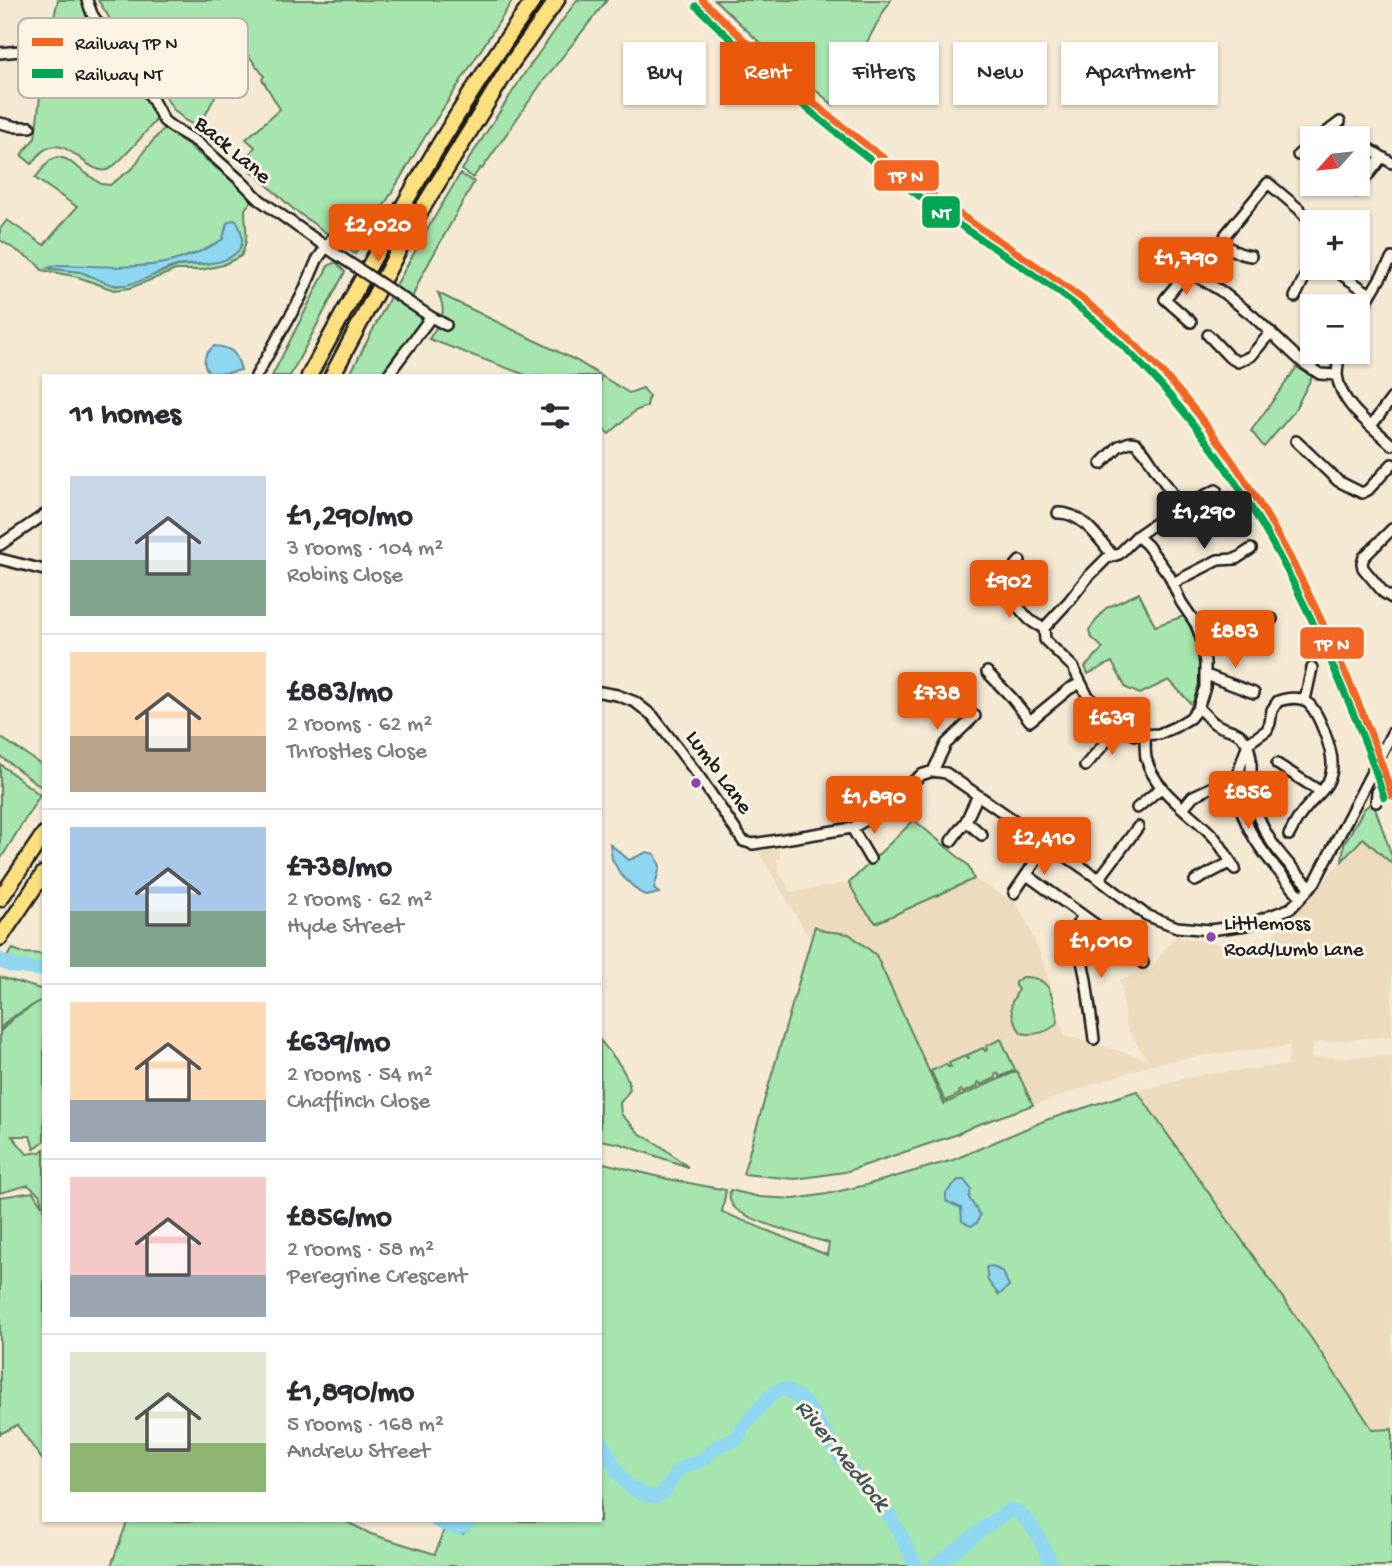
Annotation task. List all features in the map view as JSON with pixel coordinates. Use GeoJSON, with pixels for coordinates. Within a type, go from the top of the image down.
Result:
{"type":"FeatureCollection","features":[{"type":"Feature","properties":{"kind":"highway"},"geometry":{"type":"LineString","coordinates":[[310,374],[396,216],[495,54],[534,0]]}},
{"type":"Feature","properties":{"kind":"highway"},"geometry":{"type":"LineString","coordinates":[[333,374],[412,225],[511,64],[556,0]]}},
{"type":"Feature","properties":{"kind":"highway"},"geometry":{"type":"LineString","coordinates":[[0,899],[42,837]]}},
{"type":"Feature","properties":{"kind":"highway"},"geometry":{"type":"LineString","coordinates":[[1,936],[42,876]]}},
{"type":"Feature","properties":{"kind":"street","name":"Back Lane"},"geometry":{"type":"LineString","coordinates":[[86,0],[95,18]]}},
{"type":"Feature","properties":{"kind":"street"},"geometry":{"type":"LineString","coordinates":[[0,53],[18,51]]}},
{"type":"Feature","properties":{"kind":"street","name":"Back Lane"},"geometry":{"type":"LineString","coordinates":[[152,98],[164,121],[197,142],[260,200],[430,317]]}},
{"type":"Feature","properties":{"kind":"street"},"geometry":{"type":"LineString","coordinates":[[0,123],[30,127]]}},
{"type":"Feature","properties":{"kind":"street"},"geometry":{"type":"LineString","coordinates":[[1370,150],[1392,163]]}},
{"type":"Feature","properties":{"kind":"street"},"geometry":{"type":"LineString","coordinates":[[1370,173],[1382,157]]}},
{"type":"Feature","properties":{"kind":"street"},"geometry":{"type":"LineString","coordinates":[[1251,256],[1232,251],[1223,242],[1226,234],[1268,183],[1300,210]]}},
{"type":"Feature","properties":{"kind":"street"},"geometry":{"type":"LineString","coordinates":[[257,374],[301,297],[317,260],[335,234]]}},
{"type":"Feature","properties":{"kind":"street"},"geometry":{"type":"LineString","coordinates":[[1349,280],[1370,294],[1392,258]]}},
{"type":"Feature","properties":{"kind":"street"},"geometry":{"type":"LineString","coordinates":[[1191,322],[1161,301],[1184,268],[1221,291],[1253,316],[1303,363],[1320,374],[1337,375]]}},
{"type":"Feature","properties":{"kind":"street"},"geometry":{"type":"LineString","coordinates":[[1383,273],[1392,279]]}},
{"type":"Feature","properties":{"kind":"street"},"geometry":{"type":"LineString","coordinates":[[1295,297],[1303,280]]}},
{"type":"Feature","properties":{"kind":"street"},"geometry":{"type":"LineString","coordinates":[[388,374],[430,317],[446,325]]}},
{"type":"Feature","properties":{"kind":"street"},"geometry":{"type":"LineString","coordinates":[[1208,335],[1229,357],[1238,362],[1251,356],[1271,332]]}},
{"type":"Feature","properties":{"kind":"street"},"geometry":{"type":"LineString","coordinates":[[1338,364],[1339,387],[1344,398],[1392,445]]}},
{"type":"Feature","properties":{"kind":"street"},"geometry":{"type":"LineString","coordinates":[[1371,425],[1392,398]]}},
{"type":"Feature","properties":{"kind":"street"},"geometry":{"type":"LineString","coordinates":[[1296,441],[1338,481],[1362,493],[1392,464]]}},
{"type":"Feature","properties":{"kind":"street"},"geometry":{"type":"LineString","coordinates":[[1101,464],[1119,446],[1129,442],[1136,443],[1181,507]]}},
{"type":"Feature","properties":{"kind":"street"},"geometry":{"type":"LineString","coordinates":[[1138,536],[1173,583],[1181,602],[1196,624],[1201,638],[1206,675],[1198,708],[1190,718],[1159,734],[1145,736],[1129,734],[1108,721],[1086,693],[1073,667],[1045,640],[1044,628],[1087,578],[1110,557],[1119,554],[1138,536],[1174,510],[1216,490]]}},
{"type":"Feature","properties":{"kind":"street"},"geometry":{"type":"LineString","coordinates":[[1058,513],[1078,518],[1110,557]]}},
{"type":"Feature","properties":{"kind":"street"},"geometry":{"type":"LineString","coordinates":[[0,545],[42,516]]}},
{"type":"Feature","properties":{"kind":"street"},"geometry":{"type":"LineString","coordinates":[[1392,529],[1364,557],[1362,563],[1363,568],[1384,593],[1392,598]]}},
{"type":"Feature","properties":{"kind":"street"},"geometry":{"type":"LineString","coordinates":[[1173,583],[1218,560],[1236,559],[1251,549]]}},
{"type":"Feature","properties":{"kind":"street"},"geometry":{"type":"LineString","coordinates":[[0,559],[42,570]]}},
{"type":"Feature","properties":{"kind":"street"},"geometry":{"type":"LineString","coordinates":[[1020,561],[994,584],[1027,618],[1044,628]]}},
{"type":"Feature","properties":{"kind":"street"},"geometry":{"type":"LineString","coordinates":[[1201,638],[1236,621],[1272,620]]}},
{"type":"Feature","properties":{"kind":"street"},"geometry":{"type":"LineString","coordinates":[[1305,700],[1312,668]]}},
{"type":"Feature","properties":{"kind":"street"},"geometry":{"type":"LineString","coordinates":[[987,672],[1011,697],[1026,724],[1069,689],[1081,683]]}},
{"type":"Feature","properties":{"kind":"street"},"geometry":{"type":"LineString","coordinates":[[1206,675],[1254,693]]}},
{"type":"Feature","properties":{"kind":"street","name":"Lumb Lane"},"geometry":{"type":"LineString","coordinates":[[602,692],[635,702],[653,716],[743,841],[753,844],[852,828],[868,819],[921,775],[933,771]]}},
{"type":"Feature","properties":{"kind":"street"},"geometry":{"type":"LineString","coordinates":[[1289,835],[1303,812],[1328,781],[1332,766],[1328,743],[1312,708],[1305,700],[1290,698],[1278,701],[1272,710],[1267,730],[1247,744],[1238,778],[1239,799],[1253,836],[1300,897]]}},
{"type":"Feature","properties":{"kind":"street"},"geometry":{"type":"LineString","coordinates":[[1198,708],[1216,724],[1236,731],[1247,744],[1252,760],[1251,784],[1255,809],[1262,826],[1267,837],[1310,886]]}},
{"type":"Feature","properties":{"kind":"street"},"geometry":{"type":"LineString","coordinates":[[975,716],[946,744],[933,771],[946,773],[1099,879],[1146,915],[1177,927],[1210,930],[1246,925],[1291,908],[1315,882],[1392,733]]}},
{"type":"Feature","properties":{"kind":"street"},"geometry":{"type":"LineString","coordinates":[[1085,766],[1118,728]]}},
{"type":"Feature","properties":{"kind":"street"},"geometry":{"type":"LineString","coordinates":[[1145,736],[1147,762],[1162,787],[1214,837],[1233,865],[1195,881]]}},
{"type":"Feature","properties":{"kind":"street"},"geometry":{"type":"LineString","coordinates":[[1277,764],[1321,792]]}},
{"type":"Feature","properties":{"kind":"street"},"geometry":{"type":"LineString","coordinates":[[1182,808],[1193,796],[1221,783]]}},
{"type":"Feature","properties":{"kind":"street"},"geometry":{"type":"LineString","coordinates":[[1376,802],[1377,792],[1388,784]]}},
{"type":"Feature","properties":{"kind":"street"},"geometry":{"type":"LineString","coordinates":[[1137,808],[1162,787]]}},
{"type":"Feature","properties":{"kind":"street"},"geometry":{"type":"LineString","coordinates":[[951,841],[966,821],[978,795]]}},
{"type":"Feature","properties":{"kind":"street"},"geometry":{"type":"LineString","coordinates":[[966,821],[982,835]]}},
{"type":"Feature","properties":{"kind":"street"},"geometry":{"type":"LineString","coordinates":[[1099,879],[1138,827]]}},
{"type":"Feature","properties":{"kind":"street"},"geometry":{"type":"LineString","coordinates":[[852,828],[870,859]]}},
{"type":"Feature","properties":{"kind":"street"},"geometry":{"type":"LineString","coordinates":[[1014,893],[1048,843]]}},
{"type":"Feature","properties":{"kind":"street"},"geometry":{"type":"LineString","coordinates":[[1027,876],[1139,956],[1143,963]]}},
{"type":"Feature","properties":{"kind":"street"},"geometry":{"type":"LineString","coordinates":[[1083,915],[1073,931],[1086,980],[1094,1040]]}},
{"type":"Feature","properties":{"kind":"shaded area"},"geometry":{"type":"Polygon","coordinates":[[[1363,838],[1392,865],[1392,1036],[1314,1043],[1311,1058],[1392,1056],[1392,1429],[1373,1430],[1137,1091],[1199,1075],[1287,1065],[1290,1046],[1191,1057],[1149,1065],[845,1172],[795,1179],[743,1174],[810,939],[758,851],[779,849],[780,858],[776,859],[779,873],[791,892],[849,883],[876,923],[974,879],[1015,902],[1025,918],[1045,966],[1065,1037],[1085,1040],[1147,1060],[1126,1026],[1120,980],[1151,969],[1175,936],[1239,948],[1268,941],[1363,838]]]}},
{"type":"Feature","properties":{"kind":"green space"},"geometry":{"type":"Polygon","coordinates":[[[58,0],[84,0],[96,18],[54,18],[58,0]]]}},
{"type":"Feature","properties":{"kind":"green space"},"geometry":{"type":"Polygon","coordinates":[[[98,0],[513,0],[426,135],[355,254],[292,208],[243,163],[255,147],[246,139],[280,109],[262,79],[264,76],[248,55],[248,18],[109,18],[98,0]]]}},
{"type":"Feature","properties":{"kind":"green space"},"geometry":{"type":"Polygon","coordinates":[[[577,0],[607,0],[541,84],[473,178],[462,170],[526,71],[577,0]]]}},
{"type":"Feature","properties":{"kind":"green space"},"geometry":{"type":"Polygon","coordinates":[[[715,0],[891,0],[867,42],[829,42],[829,102],[815,90],[815,42],[760,42],[715,0]]]}},
{"type":"Feature","properties":{"kind":"green space"},"geometry":{"type":"Polygon","coordinates":[[[40,98],[148,98],[158,114],[157,119],[133,147],[107,170],[99,170],[60,147],[43,151],[32,164],[21,155],[35,138],[40,98]]]}},
{"type":"Feature","properties":{"kind":"green space"},"geometry":{"type":"Polygon","coordinates":[[[166,98],[214,98],[199,127],[186,121],[166,98]]]}},
{"type":"Feature","properties":{"kind":"green space"},"geometry":{"type":"Polygon","coordinates":[[[165,127],[254,198],[245,209],[246,238],[241,256],[223,265],[201,270],[176,270],[130,288],[114,290],[78,277],[42,270],[35,262],[0,240],[0,229],[7,220],[44,245],[77,207],[35,178],[50,160],[58,157],[66,159],[101,184],[110,185],[134,167],[165,127]],[[227,223],[223,239],[208,249],[165,264],[50,269],[81,272],[116,286],[178,266],[207,264],[227,258],[227,223]]]}},
{"type":"Feature","properties":{"kind":"green space"},"geometry":{"type":"Polygon","coordinates":[[[460,174],[474,182],[412,298],[395,287],[418,246],[423,247],[421,240],[460,174]]]}},
{"type":"Feature","properties":{"kind":"green space"},"geometry":{"type":"Polygon","coordinates":[[[336,262],[345,272],[291,374],[273,374],[328,266],[336,262]]]}},
{"type":"Feature","properties":{"kind":"green space"},"geometry":{"type":"Polygon","coordinates":[[[438,293],[598,374],[523,374],[429,339],[442,317],[438,293]]]}},
{"type":"Feature","properties":{"kind":"green space"},"geometry":{"type":"Polygon","coordinates":[[[391,295],[421,315],[420,325],[383,374],[350,374],[391,295]]]}},
{"type":"Feature","properties":{"kind":"green space"},"geometry":{"type":"Polygon","coordinates":[[[1297,367],[1312,377],[1293,413],[1264,447],[1251,431],[1297,367]]]}},
{"type":"Feature","properties":{"kind":"green space"},"geometry":{"type":"Polygon","coordinates":[[[602,376],[629,393],[643,388],[649,396],[647,406],[635,411],[609,434],[602,428],[602,376]]]}},
{"type":"Feature","properties":{"kind":"green space"},"geometry":{"type":"Polygon","coordinates":[[[1139,593],[1155,626],[1184,616],[1192,631],[1198,648],[1200,674],[1192,705],[1169,680],[1140,694],[1126,688],[1112,662],[1088,674],[1085,667],[1103,648],[1091,637],[1089,630],[1106,608],[1139,593]]]}},
{"type":"Feature","properties":{"kind":"green space"},"geometry":{"type":"Polygon","coordinates":[[[0,737],[42,765],[42,788],[0,756],[0,737]]]}},
{"type":"Feature","properties":{"kind":"green space"},"geometry":{"type":"Polygon","coordinates":[[[0,764],[40,795],[0,860],[0,764]]]}},
{"type":"Feature","properties":{"kind":"green space"},"geometry":{"type":"Polygon","coordinates":[[[1371,803],[1392,856],[1391,863],[1363,838],[1342,861],[1344,844],[1364,809],[1371,803]]]}},
{"type":"Feature","properties":{"kind":"green space"},"geometry":{"type":"Polygon","coordinates":[[[914,820],[968,865],[974,879],[876,923],[861,905],[849,883],[914,820]]]}},
{"type":"Feature","properties":{"kind":"green space"},"geometry":{"type":"Polygon","coordinates":[[[815,926],[824,931],[849,934],[876,955],[944,1104],[1017,1071],[1033,1105],[845,1172],[795,1179],[743,1174],[815,926]]]}},
{"type":"Feature","properties":{"kind":"green space"},"geometry":{"type":"Polygon","coordinates":[[[13,949],[23,953],[42,954],[42,964],[16,963],[6,958],[13,949]]]}},
{"type":"Feature","properties":{"kind":"green space"},"geometry":{"type":"Polygon","coordinates":[[[0,977],[42,989],[42,1143],[34,1149],[30,1136],[12,1136],[27,1154],[42,1150],[42,1206],[40,1195],[28,1185],[0,1193],[0,1032],[12,1019],[40,1001],[9,1019],[0,1029],[0,977]]]}},
{"type":"Feature","properties":{"kind":"green space"},"geometry":{"type":"Polygon","coordinates":[[[1022,977],[1040,980],[1049,990],[1058,1022],[1046,1031],[1021,1033],[1015,1022],[1011,1006],[1018,989],[1015,982],[1022,977]]]}},
{"type":"Feature","properties":{"kind":"green space"},"geometry":{"type":"Polygon","coordinates":[[[1001,1039],[1015,1070],[1000,1077],[998,1073],[996,1078],[981,1085],[979,1082],[978,1086],[963,1093],[961,1090],[960,1094],[945,1101],[931,1071],[946,1064],[951,1067],[949,1063],[965,1056],[967,1059],[967,1055],[983,1048],[985,1051],[986,1046],[1001,1039]]]}},
{"type":"Feature","properties":{"kind":"green space"},"geometry":{"type":"Polygon","coordinates":[[[602,1043],[619,1064],[629,1083],[630,1090],[620,1103],[621,1114],[639,1133],[688,1167],[621,1144],[602,1140],[602,1043]]]}},
{"type":"Feature","properties":{"kind":"green space"},"geometry":{"type":"Polygon","coordinates":[[[1137,1091],[1373,1430],[1392,1429],[1392,1566],[111,1566],[127,1522],[347,1522],[371,1534],[435,1554],[444,1529],[463,1534],[478,1522],[602,1522],[602,1162],[726,1190],[722,1212],[827,1255],[829,1243],[778,1228],[740,1212],[731,1202],[730,1190],[760,1197],[794,1199],[827,1194],[953,1160],[1046,1120],[1137,1091]]]}},
{"type":"Feature","properties":{"kind":"green space"},"geometry":{"type":"Polygon","coordinates":[[[33,1192],[42,1206],[42,1459],[17,1425],[0,1434],[0,1197],[33,1192]]]}},
{"type":"Feature","properties":{"kind":"water"},"geometry":{"type":"Polygon","coordinates":[[[232,220],[239,225],[242,244],[238,251],[225,260],[176,266],[138,282],[122,285],[106,283],[80,272],[48,268],[57,265],[143,266],[183,258],[223,239],[227,223],[232,220]]]}},
{"type":"Feature","properties":{"kind":"water"},"geometry":{"type":"Polygon","coordinates":[[[214,346],[233,352],[241,370],[209,373],[205,358],[214,346]]]}},
{"type":"Feature","properties":{"kind":"water"},"geometry":{"type":"Polygon","coordinates":[[[610,844],[629,860],[647,852],[655,854],[660,866],[654,889],[659,893],[647,896],[621,875],[612,859],[610,844]]]}},
{"type":"Feature","properties":{"kind":"water"},"geometry":{"type":"Polygon","coordinates":[[[958,1180],[964,1180],[971,1189],[969,1198],[980,1215],[977,1223],[971,1226],[962,1221],[961,1208],[946,1201],[946,1193],[958,1180]]]}},
{"type":"Feature","properties":{"kind":"water"},"geometry":{"type":"Polygon","coordinates":[[[992,1266],[1003,1272],[1009,1286],[999,1295],[988,1281],[986,1267],[992,1266]]]}},
{"type":"Feature","properties":{"kind":"waterway","name":"River Medlock"},"geometry":{"type":"LineString","coordinates":[[0,960],[11,966],[42,970]]}},
{"type":"Feature","properties":{"kind":"waterway","name":"River Medlock"},"geometry":{"type":"LineString","coordinates":[[602,1443],[618,1473],[629,1486],[654,1497],[663,1493],[683,1467],[702,1460],[719,1445],[737,1439],[769,1397],[785,1389],[808,1407],[838,1455],[889,1515],[916,1566]]}},
{"type":"Feature","properties":{"kind":"waterway","name":"River Medlock"},"geometry":{"type":"LineString","coordinates":[[934,1566],[1012,1509],[1032,1526],[1052,1566]]}},
{"type":"Feature","properties":{"kind":"waterway","name":"River Medlock"},"geometry":{"type":"LineString","coordinates":[[439,1522],[458,1528],[469,1522]]}},
{"type":"Feature","properties":{"kind":"transit line"},"geometry":{"type":"LineString","coordinates":[[702,0],[789,82],[860,140],[934,196],[1093,307],[1150,359],[1183,396],[1242,475],[1292,561],[1351,686],[1392,796]]}},
{"type":"Feature","properties":{"kind":"rail line","name":"NT"},"geometry":{"type":"LineString","coordinates":[[696,6],[783,88],[856,148],[931,205],[1089,316],[1145,368],[1178,405],[1235,482],[1284,565],[1343,688],[1384,798]]}},
{"type":"Feature","properties":{"kind":"place","name":"Littlemoss Road/Lumb Lane"},"geometry":{"type":"Point","coordinates":[1211,937]}}]}
